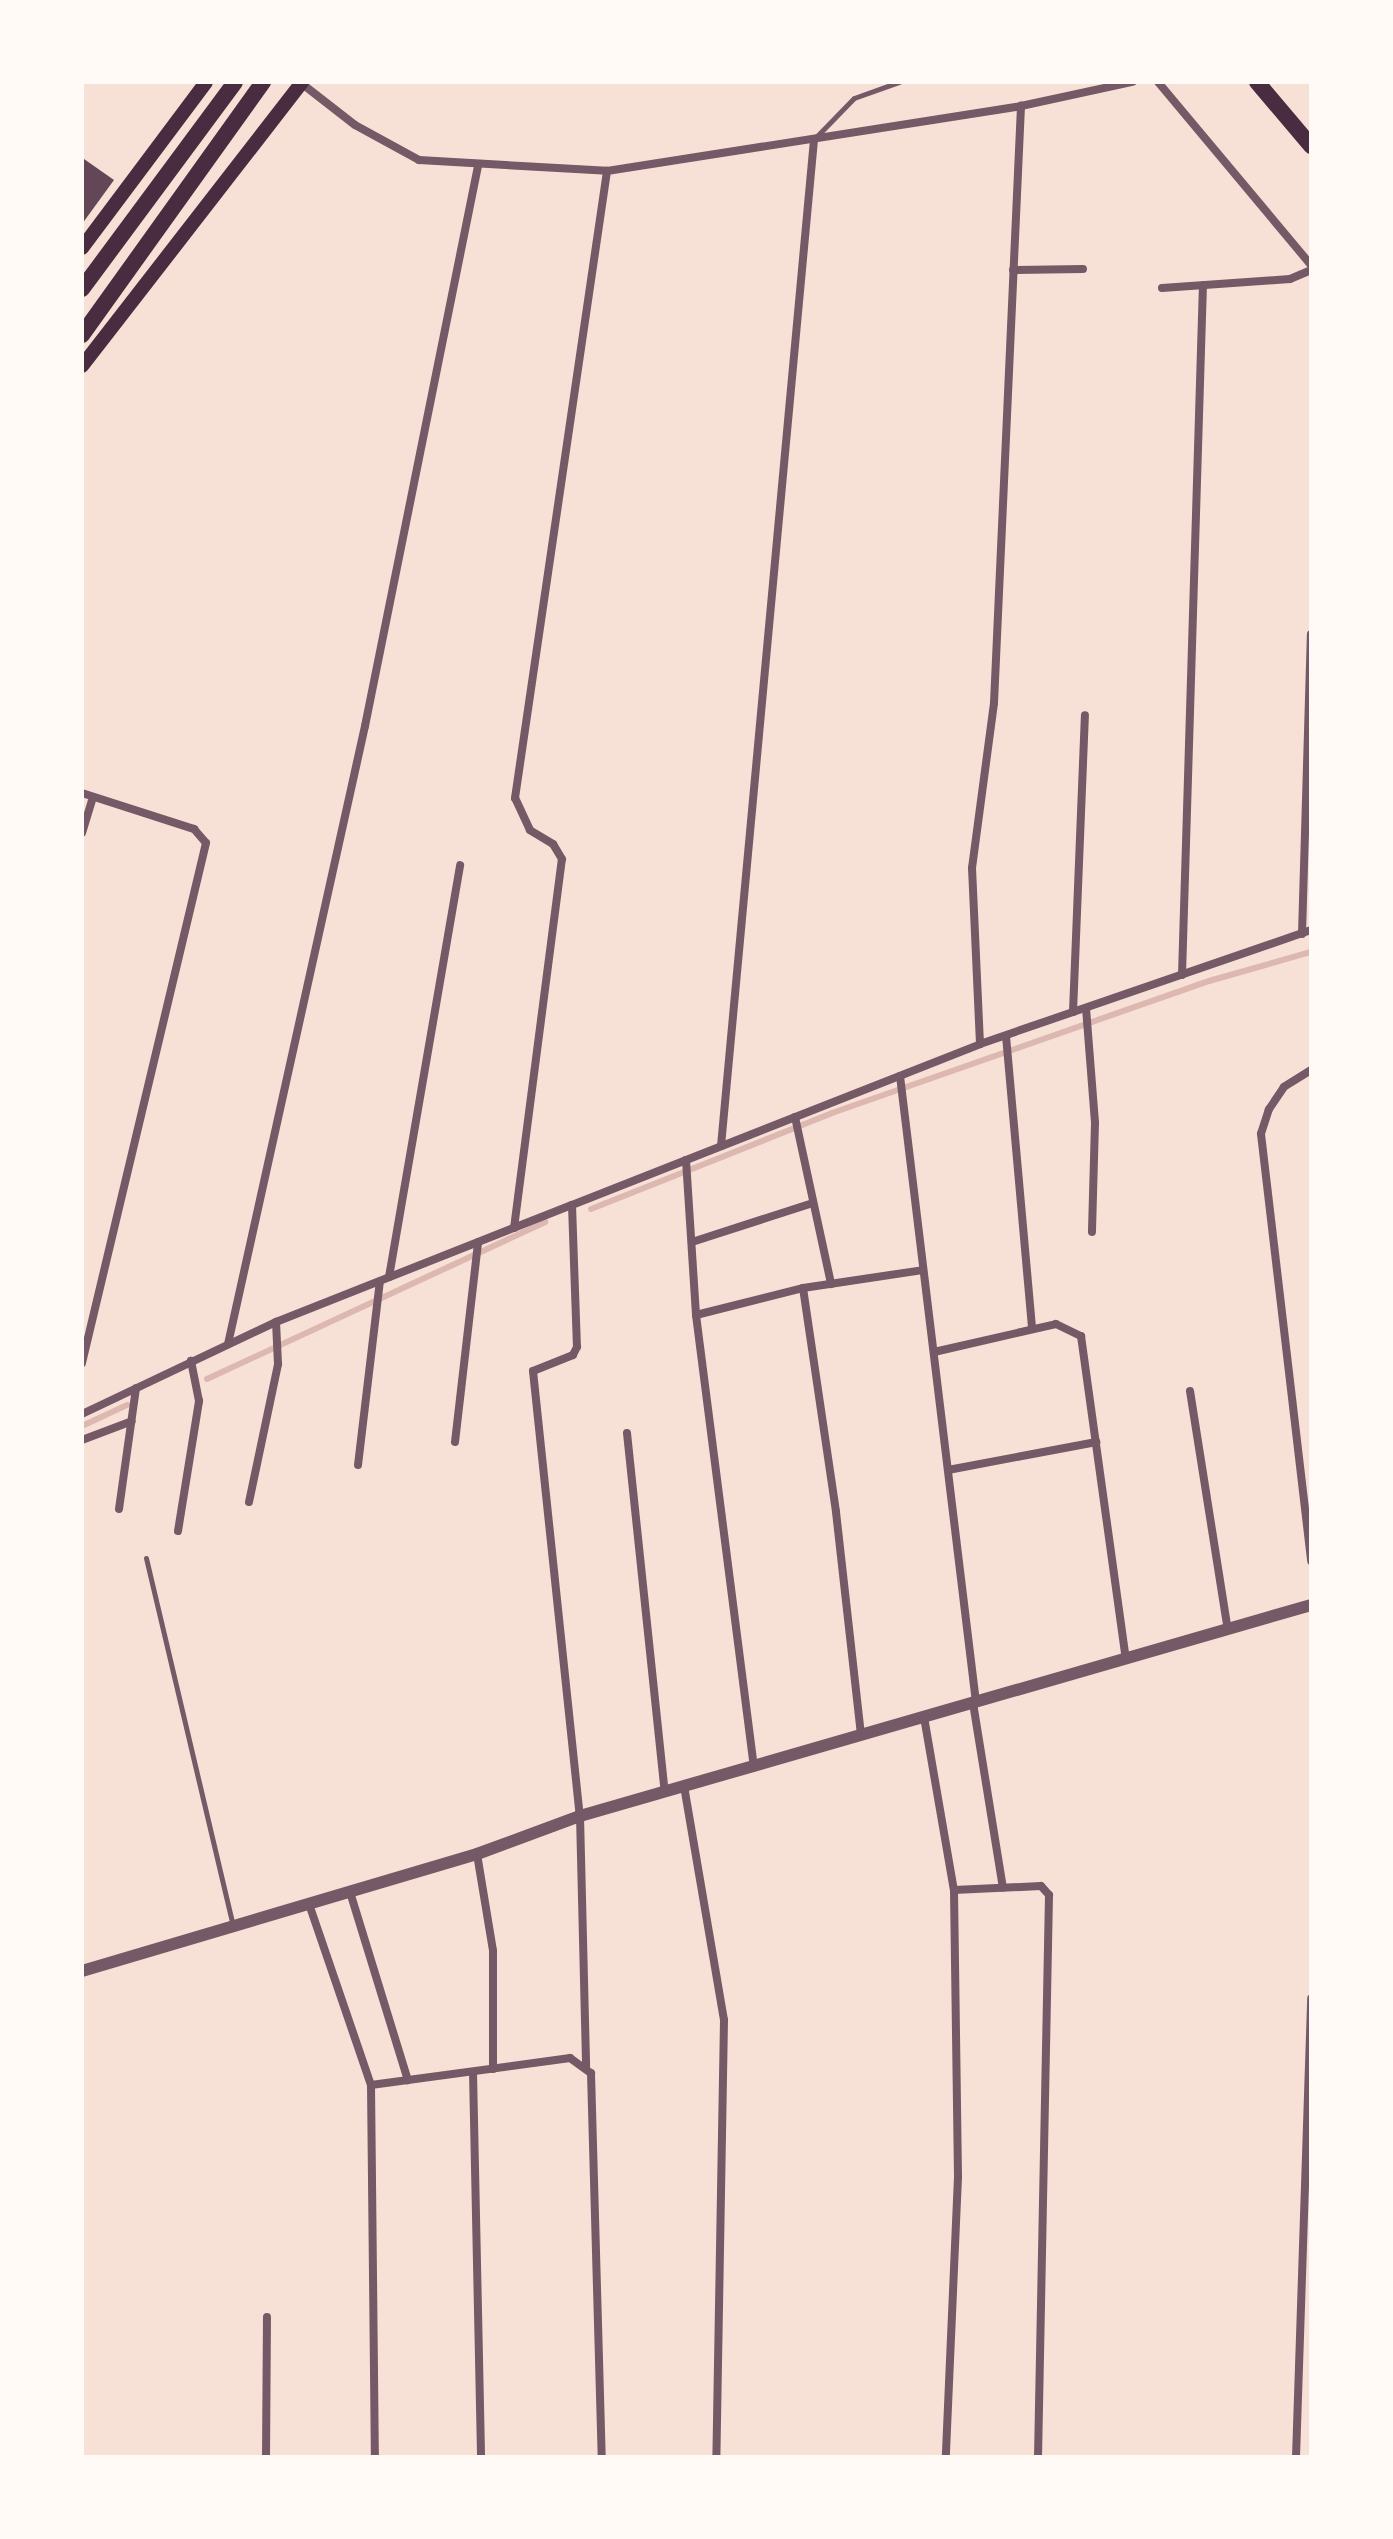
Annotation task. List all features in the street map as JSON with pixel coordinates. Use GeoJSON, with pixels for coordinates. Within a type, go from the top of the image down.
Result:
{"type":"FeatureCollection","features":[{"type":"Feature","properties":{"kind":"highway"},"geometry":{"type":"LineString","coordinates":[[82,289],[235,82]]}},
{"type":"Feature","properties":{"kind":"highway"},"geometry":{"type":"LineString","coordinates":[[82,335],[263,82]]}},
{"type":"Feature","properties":{"kind":"highway"},"geometry":{"type":"LineString","coordinates":[[1257,82],[1311,146]]}},
{"type":"Feature","properties":{"kind":"main road"},"geometry":{"type":"LineString","coordinates":[[82,248],[206,82]]}},
{"type":"Feature","properties":{"kind":"main road"},"geometry":{"type":"LineString","coordinates":[[82,366],[302,83]]}},
{"type":"Feature","properties":{"kind":"street"},"geometry":{"type":"LineString","coordinates":[[302,83],[388,146],[419,160],[478,166],[607,171],[1021,106],[1132,82]]}},
{"type":"Feature","properties":{"kind":"street"},"geometry":{"type":"LineString","coordinates":[[1158,82],[1311,268],[1296,278],[1162,288]]}},
{"type":"Feature","properties":{"kind":"street"},"geometry":{"type":"LineString","coordinates":[[980,1044],[972,868],[994,703],[1021,106]]}},
{"type":"Feature","properties":{"kind":"street"},"geometry":{"type":"LineString","coordinates":[[721,1146],[814,139]]}},
{"type":"Feature","properties":{"kind":"street"},"geometry":{"type":"LineString","coordinates":[[228,1344],[365,726],[478,166]]}},
{"type":"Feature","properties":{"kind":"street"},"geometry":{"type":"LineString","coordinates":[[514,1228],[562,859],[553,844],[530,830],[515,798],[607,171]]}},
{"type":"Feature","properties":{"kind":"street"},"geometry":{"type":"LineString","coordinates":[[1013,270],[1083,269]]}},
{"type":"Feature","properties":{"kind":"street"},"geometry":{"type":"LineString","coordinates":[[1182,975],[1203,285]]}},
{"type":"Feature","properties":{"kind":"street"},"geometry":{"type":"LineString","coordinates":[[82,1414],[276,1322],[686,1163],[721,1146],[900,1079],[980,1044],[1006,1040],[1073,1012],[1086,1013],[1182,975],[1306,932],[1311,634]]}},
{"type":"Feature","properties":{"kind":"street"},"geometry":{"type":"LineString","coordinates":[[1073,1012],[1085,715]]}},
{"type":"Feature","properties":{"kind":"street"},"geometry":{"type":"LineString","coordinates":[[82,793],[194,829],[206,843],[84,1338],[82,1363]]}},
{"type":"Feature","properties":{"kind":"street"},"geometry":{"type":"LineString","coordinates":[[82,833],[93,798]]}},
{"type":"Feature","properties":{"kind":"street"},"geometry":{"type":"LineString","coordinates":[[389,1277],[460,865]]}},
{"type":"Feature","properties":{"kind":"street"},"geometry":{"type":"LineString","coordinates":[[1086,1013],[1095,1123],[1092,1232]]}},
{"type":"Feature","properties":{"kind":"street"},"geometry":{"type":"LineString","coordinates":[[1006,1040],[1032,1329]]}},
{"type":"Feature","properties":{"kind":"street"},"geometry":{"type":"LineString","coordinates":[[1311,1070],[1284,1087],[1269,1109],[1261,1134],[1261,1161],[1311,1561]]}},
{"type":"Feature","properties":{"kind":"street"},"geometry":{"type":"LineString","coordinates":[[900,1079],[975,1703],[1003,1888]]}},
{"type":"Feature","properties":{"kind":"street"},"geometry":{"type":"LineString","coordinates":[[795,1120],[831,1284]]}},
{"type":"Feature","properties":{"kind":"street"},"geometry":{"type":"LineString","coordinates":[[686,1163],[696,1315],[754,1766]]}},
{"type":"Feature","properties":{"kind":"street"},"geometry":{"type":"LineString","coordinates":[[692,1242],[813,1203]]}},
{"type":"Feature","properties":{"kind":"street"},"geometry":{"type":"LineString","coordinates":[[572,1205],[577,1347],[569,1357],[536,1366],[533,1377],[580,1816],[586,2066],[594,2081],[602,2457]]}},
{"type":"Feature","properties":{"kind":"street"},"geometry":{"type":"LineString","coordinates":[[455,1442],[478,1245]]}},
{"type":"Feature","properties":{"kind":"street"},"geometry":{"type":"LineString","coordinates":[[696,1315],[803,1288],[923,1270]]}},
{"type":"Feature","properties":{"kind":"street"},"geometry":{"type":"LineString","coordinates":[[358,1465],[380,1281]]}},
{"type":"Feature","properties":{"kind":"street"},"geometry":{"type":"LineString","coordinates":[[803,1288],[836,1512],[861,1735]]}},
{"type":"Feature","properties":{"kind":"street"},"geometry":{"type":"LineString","coordinates":[[249,1502],[278,1364],[276,1322]]}},
{"type":"Feature","properties":{"kind":"street"},"geometry":{"type":"LineString","coordinates":[[934,1352],[1066,1324],[1081,1336],[1126,1659]]}},
{"type":"Feature","properties":{"kind":"street"},"geometry":{"type":"LineString","coordinates":[[178,1531],[199,1401],[191,1361]]}},
{"type":"Feature","properties":{"kind":"street"},"geometry":{"type":"LineString","coordinates":[[119,1509],[136,1388]]}},
{"type":"Feature","properties":{"kind":"street"},"geometry":{"type":"LineString","coordinates":[[1190,1391],[1228,1630]]}},
{"type":"Feature","properties":{"kind":"street"},"geometry":{"type":"LineString","coordinates":[[82,1440],[132,1421]]}},
{"type":"Feature","properties":{"kind":"street"},"geometry":{"type":"LineString","coordinates":[[627,1433],[665,1792]]}},
{"type":"Feature","properties":{"kind":"street"},"geometry":{"type":"LineString","coordinates":[[948,1470],[1096,1442]]}},
{"type":"Feature","properties":{"kind":"street"},"geometry":{"type":"LineString","coordinates":[[82,1971],[477,1854],[580,1816],[1311,1605]]}},
{"type":"Feature","properties":{"kind":"street"},"geometry":{"type":"LineString","coordinates":[[924,1717],[954,1890],[958,2177],[946,2457]]}},
{"type":"Feature","properties":{"kind":"street"},"geometry":{"type":"LineString","coordinates":[[684,1786],[724,2020],[716,2457]]}},
{"type":"Feature","properties":{"kind":"street"},"geometry":{"type":"LineString","coordinates":[[477,1854],[493,1951],[493,2069]]}},
{"type":"Feature","properties":{"kind":"street"},"geometry":{"type":"LineString","coordinates":[[954,1890],[1046,1888],[1038,2457]]}},
{"type":"Feature","properties":{"kind":"street"},"geometry":{"type":"LineString","coordinates":[[350,1892],[408,2080]]}},
{"type":"Feature","properties":{"kind":"street"},"geometry":{"type":"LineString","coordinates":[[309,1904],[371,2085],[375,2457]]}},
{"type":"Feature","properties":{"kind":"street"},"geometry":{"type":"LineString","coordinates":[[1296,2457],[1311,1998]]}},
{"type":"Feature","properties":{"kind":"street"},"geometry":{"type":"LineString","coordinates":[[371,2085],[570,2058],[586,2066]]}},
{"type":"Feature","properties":{"kind":"street"},"geometry":{"type":"LineString","coordinates":[[473,2072],[481,2457]]}},
{"type":"Feature","properties":{"kind":"street"},"geometry":{"type":"LineString","coordinates":[[266,2457],[267,2317]]}},
{"type":"Feature","properties":{"kind":"lane"},"geometry":{"type":"LineString","coordinates":[[814,139],[854,98],[899,82]]}},
{"type":"Feature","properties":{"kind":"lane"},"geometry":{"type":"LineString","coordinates":[[146,1558],[233,1926]]}},
{"type":"Feature","properties":{"kind":"building"},"geometry":{"type":"Polygon","coordinates":[[[84,159],[114,180],[82,224],[82,162],[84,159]]]}},
{"type":"Feature","properties":{"kind":"waterway"},"geometry":{"type":"LineString","coordinates":[[591,1209],[832,1113],[1209,981],[1311,952]]}},
{"type":"Feature","properties":{"kind":"waterway"},"geometry":{"type":"LineString","coordinates":[[207,1379],[545,1222]]}},
{"type":"Feature","properties":{"kind":"waterway"},"geometry":{"type":"LineString","coordinates":[[82,1426],[127,1405]]}}]}
